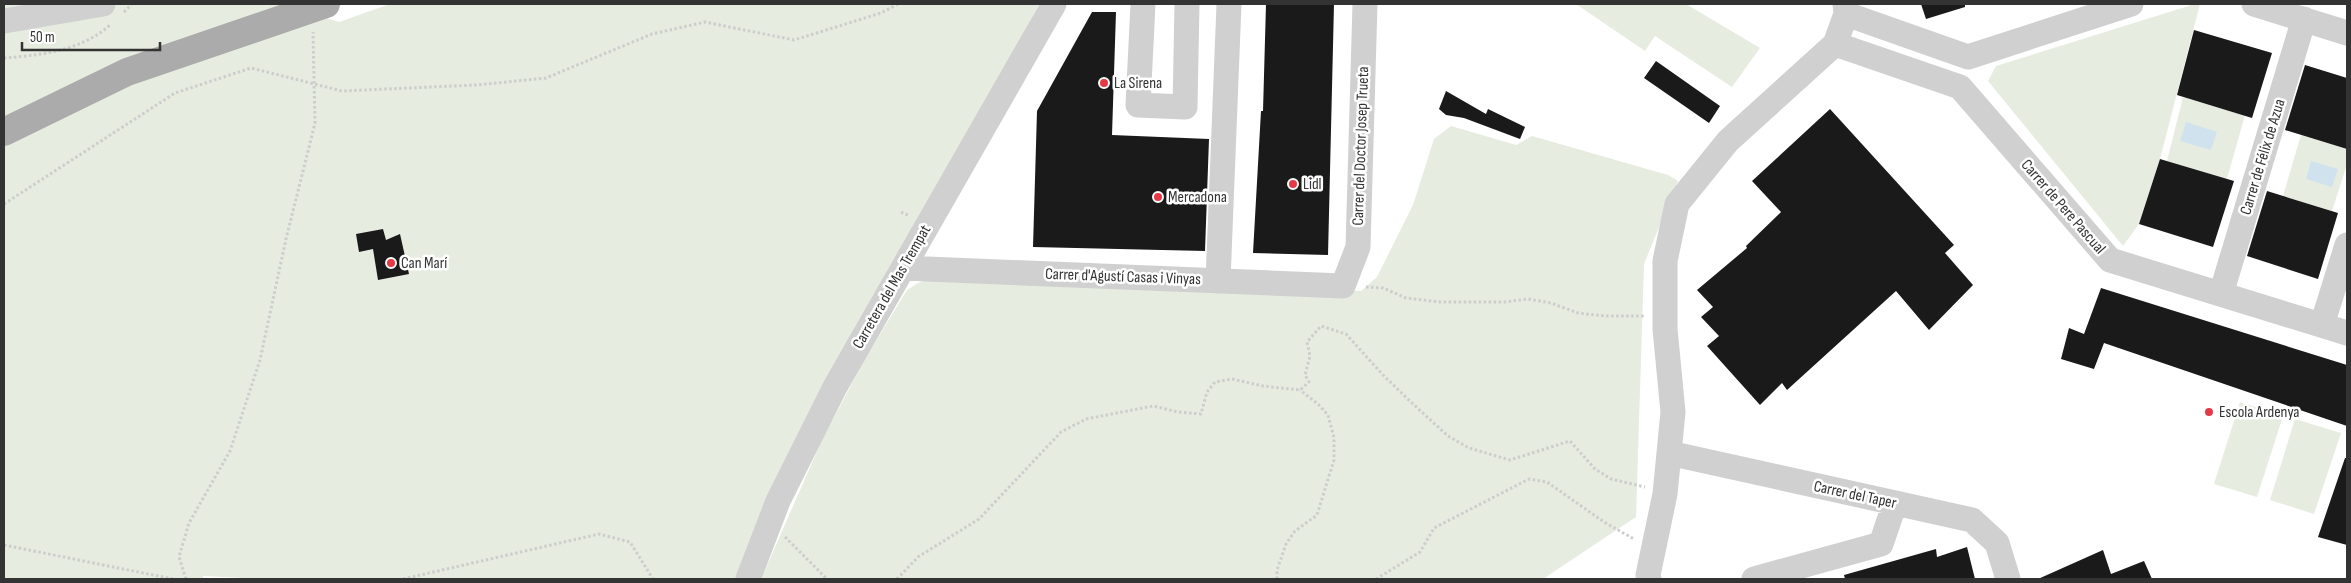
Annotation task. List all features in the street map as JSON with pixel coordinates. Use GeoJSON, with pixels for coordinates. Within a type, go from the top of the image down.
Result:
{"type":"FeatureCollection","features":[{"type":"Feature","properties":{"kind":"main road"},"geometry":{"type":"LineString","coordinates":[[4,132],[127,72],[317,7]]}},
{"type":"Feature","properties":{"kind":"street","name":"Carretera del Mas Trempat"},"geometry":{"type":"LineString","coordinates":[[748,579],[778,501],[836,387],[1054,4]]}},
{"type":"Feature","properties":{"kind":"street"},"geometry":{"type":"LineString","coordinates":[[1143,4],[1138,105],[1224,109]]}},
{"type":"Feature","properties":{"kind":"street"},"geometry":{"type":"LineString","coordinates":[[1185,107],[1187,4]]}},
{"type":"Feature","properties":{"kind":"street"},"geometry":{"type":"LineString","coordinates":[[1218,281],[1229,4]]}},
{"type":"Feature","properties":{"kind":"street","name":"Carrer del Doctor Josep Trueta"},"geometry":{"type":"LineString","coordinates":[[1343,286],[1358,247],[1364,4]]}},
{"type":"Feature","properties":{"kind":"street"},"geometry":{"type":"LineString","coordinates":[[1649,579],[1665,494],[1672,412],[1665,329],[1665,261],[1677,204],[1728,141],[1835,44],[1845,9],[1968,57],[2130,4]]}},
{"type":"Feature","properties":{"kind":"street"},"geometry":{"type":"LineString","coordinates":[[2254,4],[2347,33]]}},
{"type":"Feature","properties":{"kind":"street"},"geometry":{"type":"LineString","coordinates":[[4,21],[111,14]]}},
{"type":"Feature","properties":{"kind":"street","name":"Carrer de Félix de Azua"},"geometry":{"type":"LineString","coordinates":[[2221,294],[2304,19]]}},
{"type":"Feature","properties":{"kind":"street"},"geometry":{"type":"LineString","coordinates":[[1835,44],[1960,87],[1968,57]]}},
{"type":"Feature","properties":{"kind":"street","name":"Carrer de Pere Pascual"},"geometry":{"type":"LineString","coordinates":[[1960,87],[2110,260],[2347,333]]}},
{"type":"Feature","properties":{"kind":"street"},"geometry":{"type":"LineString","coordinates":[[2322,325],[2347,245]]}},
{"type":"Feature","properties":{"kind":"street","name":"Carrer d'Agustí Casas i Vinyas"},"geometry":{"type":"LineString","coordinates":[[903,268],[1343,286]]}},
{"type":"Feature","properties":{"kind":"street","name":"Carrer del Taper"},"geometry":{"type":"LineString","coordinates":[[1668,453],[1972,520],[1997,543],[2008,579]]}},
{"type":"Feature","properties":{"kind":"street"},"geometry":{"type":"LineString","coordinates":[[1754,579],[1881,544],[1896,504]]}},
{"type":"Feature","properties":{"kind":"path"},"geometry":{"type":"LineString","coordinates":[[4,58],[50,54],[98,35],[111,14],[132,4]]}},
{"type":"Feature","properties":{"kind":"path"},"geometry":{"type":"LineString","coordinates":[[4,204],[175,93],[251,68],[342,91],[476,85],[546,78],[652,34],[705,22],[794,40],[881,13],[898,4]]}},
{"type":"Feature","properties":{"kind":"path"},"geometry":{"type":"LineString","coordinates":[[186,579],[179,557],[189,523],[230,451],[260,360],[286,239],[316,124],[314,39],[317,7]]}},
{"type":"Feature","properties":{"kind":"path"},"geometry":{"type":"LineString","coordinates":[[1343,286],[1383,288],[1406,298],[1440,302],[1506,302],[1528,298],[1551,303],[1578,313],[1605,316],[1645,316],[1665,329]]}},
{"type":"Feature","properties":{"kind":"path"},"geometry":{"type":"LineString","coordinates":[[1300,390],[1309,382],[1305,375],[1310,356],[1308,342],[1322,326],[1346,334],[1383,375],[1413,404],[1448,436],[1469,448],[1510,460],[1570,440],[1595,469],[1611,479],[1665,494]]}},
{"type":"Feature","properties":{"kind":"path"},"geometry":{"type":"LineString","coordinates":[[897,579],[918,557],[979,519],[1061,432],[1086,418],[1153,406],[1178,412],[1201,414],[1207,392],[1215,382],[1232,379],[1263,386],[1300,390],[1328,414],[1334,438],[1334,460],[1317,515],[1295,531],[1286,544],[1277,570],[1277,579]]}},
{"type":"Feature","properties":{"kind":"path"},"geometry":{"type":"LineString","coordinates":[[1376,579],[1420,552],[1434,528],[1529,480],[1547,482],[1629,538],[1655,543]]}},
{"type":"Feature","properties":{"kind":"path"},"geometry":{"type":"LineString","coordinates":[[769,525],[788,539],[827,579]]}},
{"type":"Feature","properties":{"kind":"path"},"geometry":{"type":"LineString","coordinates":[[403,579],[599,534],[630,542],[653,579]]}},
{"type":"Feature","properties":{"kind":"path"},"geometry":{"type":"LineString","coordinates":[[4,545],[173,579]]}},
{"type":"Feature","properties":{"kind":"shaded area"},"geometry":{"type":"Polygon","coordinates":[[[4,4],[283,4],[339,22],[390,4],[1039,4],[740,579],[267,579],[203,576],[203,579],[4,579],[4,4]]]}},
{"type":"Feature","properties":{"kind":"shaded area"},"geometry":{"type":"Polygon","coordinates":[[[1576,4],[1686,4],[1760,48],[1732,87],[1655,36],[1645,51],[1576,4]]]}},
{"type":"Feature","properties":{"kind":"shaded area"},"geometry":{"type":"Polygon","coordinates":[[[2200,4],[2160,159],[2139,224],[2123,246],[1988,81],[1996,66],[2200,4]]]}},
{"type":"Feature","properties":{"kind":"shaded area"},"geometry":{"type":"Polygon","coordinates":[[[2183,97],[2245,115],[2227,179],[2167,161],[2183,97]]]}},
{"type":"Feature","properties":{"kind":"shaded area"},"geometry":{"type":"Polygon","coordinates":[[[1451,126],[1516,145],[1532,136],[1668,175],[1678,181],[1644,264],[1636,517],[1543,579],[761,579],[822,440],[865,359],[907,290],[929,279],[1361,291],[1377,277],[1413,205],[1434,139],[1451,126]]]}},
{"type":"Feature","properties":{"kind":"shaded area"},"geometry":{"type":"Polygon","coordinates":[[[2301,135],[2347,149],[2347,164],[2332,211],[2283,196],[2301,135]]]}},
{"type":"Feature","properties":{"kind":"shaded area"},"geometry":{"type":"Polygon","coordinates":[[[2240,402],[2283,416],[2257,497],[2214,484],[2240,402]]]}},
{"type":"Feature","properties":{"kind":"shaded area"},"geometry":{"type":"Polygon","coordinates":[[[2295,419],[2341,433],[2314,514],[2270,500],[2295,419]]]}},
{"type":"Feature","properties":{"kind":"water"},"geometry":{"type":"Polygon","coordinates":[[[2186,122],[2217,132],[2211,150],[2180,141],[2186,122]]]}},
{"type":"Feature","properties":{"kind":"water"},"geometry":{"type":"Polygon","coordinates":[[[2311,161],[2338,169],[2332,187],[2306,179],[2311,161]]]}},
{"type":"Feature","properties":{"kind":"building"},"geometry":{"type":"Polygon","coordinates":[[[1266,4],[1334,4],[1328,255],[1253,253],[1261,111],[1263,111],[1266,4]]]}},
{"type":"Feature","properties":{"kind":"building"},"geometry":{"type":"Polygon","coordinates":[[[1921,4],[1965,4],[1965,7],[1926,19],[1921,4]]]}},
{"type":"Feature","properties":{"kind":"building"},"geometry":{"type":"Polygon","coordinates":[[[1092,12],[1116,12],[1112,135],[1209,139],[1205,251],[1033,247],[1037,111],[1092,12]]]}},
{"type":"Feature","properties":{"kind":"building"},"geometry":{"type":"Polygon","coordinates":[[[2194,30],[2272,53],[2252,118],[2177,95],[2194,30]]]}},
{"type":"Feature","properties":{"kind":"building"},"geometry":{"type":"Polygon","coordinates":[[[1656,61],[1720,106],[1709,123],[1644,78],[1656,61]]]}},
{"type":"Feature","properties":{"kind":"building"},"geometry":{"type":"Polygon","coordinates":[[[2305,65],[2347,78],[2347,149],[2285,130],[2305,65]]]}},
{"type":"Feature","properties":{"kind":"building"},"geometry":{"type":"Polygon","coordinates":[[[1446,91],[1486,114],[1488,109],[1525,127],[1520,139],[1464,118],[1446,115],[1439,109],[1446,91]]]}},
{"type":"Feature","properties":{"kind":"building"},"geometry":{"type":"Polygon","coordinates":[[[1830,109],[1954,245],[1945,253],[1973,285],[1929,330],[1896,291],[1787,390],[1782,383],[1760,405],[1707,346],[1719,336],[1701,317],[1713,307],[1697,290],[1747,248],[1746,246],[1781,212],[1752,181],[1830,109]]]}},
{"type":"Feature","properties":{"kind":"building"},"geometry":{"type":"Polygon","coordinates":[[[2160,159],[2234,181],[2213,247],[2139,224],[2160,159]]]}},
{"type":"Feature","properties":{"kind":"building"},"geometry":{"type":"Polygon","coordinates":[[[2267,191],[2338,213],[2318,279],[2247,256],[2267,191]]]}},
{"type":"Feature","properties":{"kind":"building","name":"Can Marí"},"geometry":{"type":"Polygon","coordinates":[[[383,229],[386,240],[400,234],[409,274],[378,280],[373,249],[359,252],[356,234],[383,229]]]}},
{"type":"Feature","properties":{"kind":"building"},"geometry":{"type":"Polygon","coordinates":[[[2101,288],[2347,365],[2347,426],[2104,343],[2094,369],[2061,359],[2069,328],[2084,334],[2101,288]]]}},
{"type":"Feature","properties":{"kind":"building"},"geometry":{"type":"Polygon","coordinates":[[[2345,458],[2347,458],[2347,545],[2318,537],[2345,458]]]}},
{"type":"Feature","properties":{"kind":"building"},"geometry":{"type":"Polygon","coordinates":[[[1967,547],[1975,579],[1845,579],[1844,575],[1936,549],[1937,557],[1967,547]]]}},
{"type":"Feature","properties":{"kind":"building"},"geometry":{"type":"Polygon","coordinates":[[[2103,550],[2111,574],[2144,561],[2152,579],[2038,579],[2103,550]]]}},
{"type":"Feature","properties":{"kind":"place","name":"La Sirena"},"geometry":{"type":"Point","coordinates":[1104,83]}},
{"type":"Feature","properties":{"kind":"place","name":"Lidl"},"geometry":{"type":"Point","coordinates":[1293,184]}},
{"type":"Feature","properties":{"kind":"place","name":"Mercadona"},"geometry":{"type":"Point","coordinates":[1158,197]}},
{"type":"Feature","properties":{"kind":"place","name":"Can Marí"},"geometry":{"type":"Point","coordinates":[391,263]}},
{"type":"Feature","properties":{"kind":"place","name":"Escola Ardenya"},"geometry":{"type":"Point","coordinates":[2209,412]}}]}
